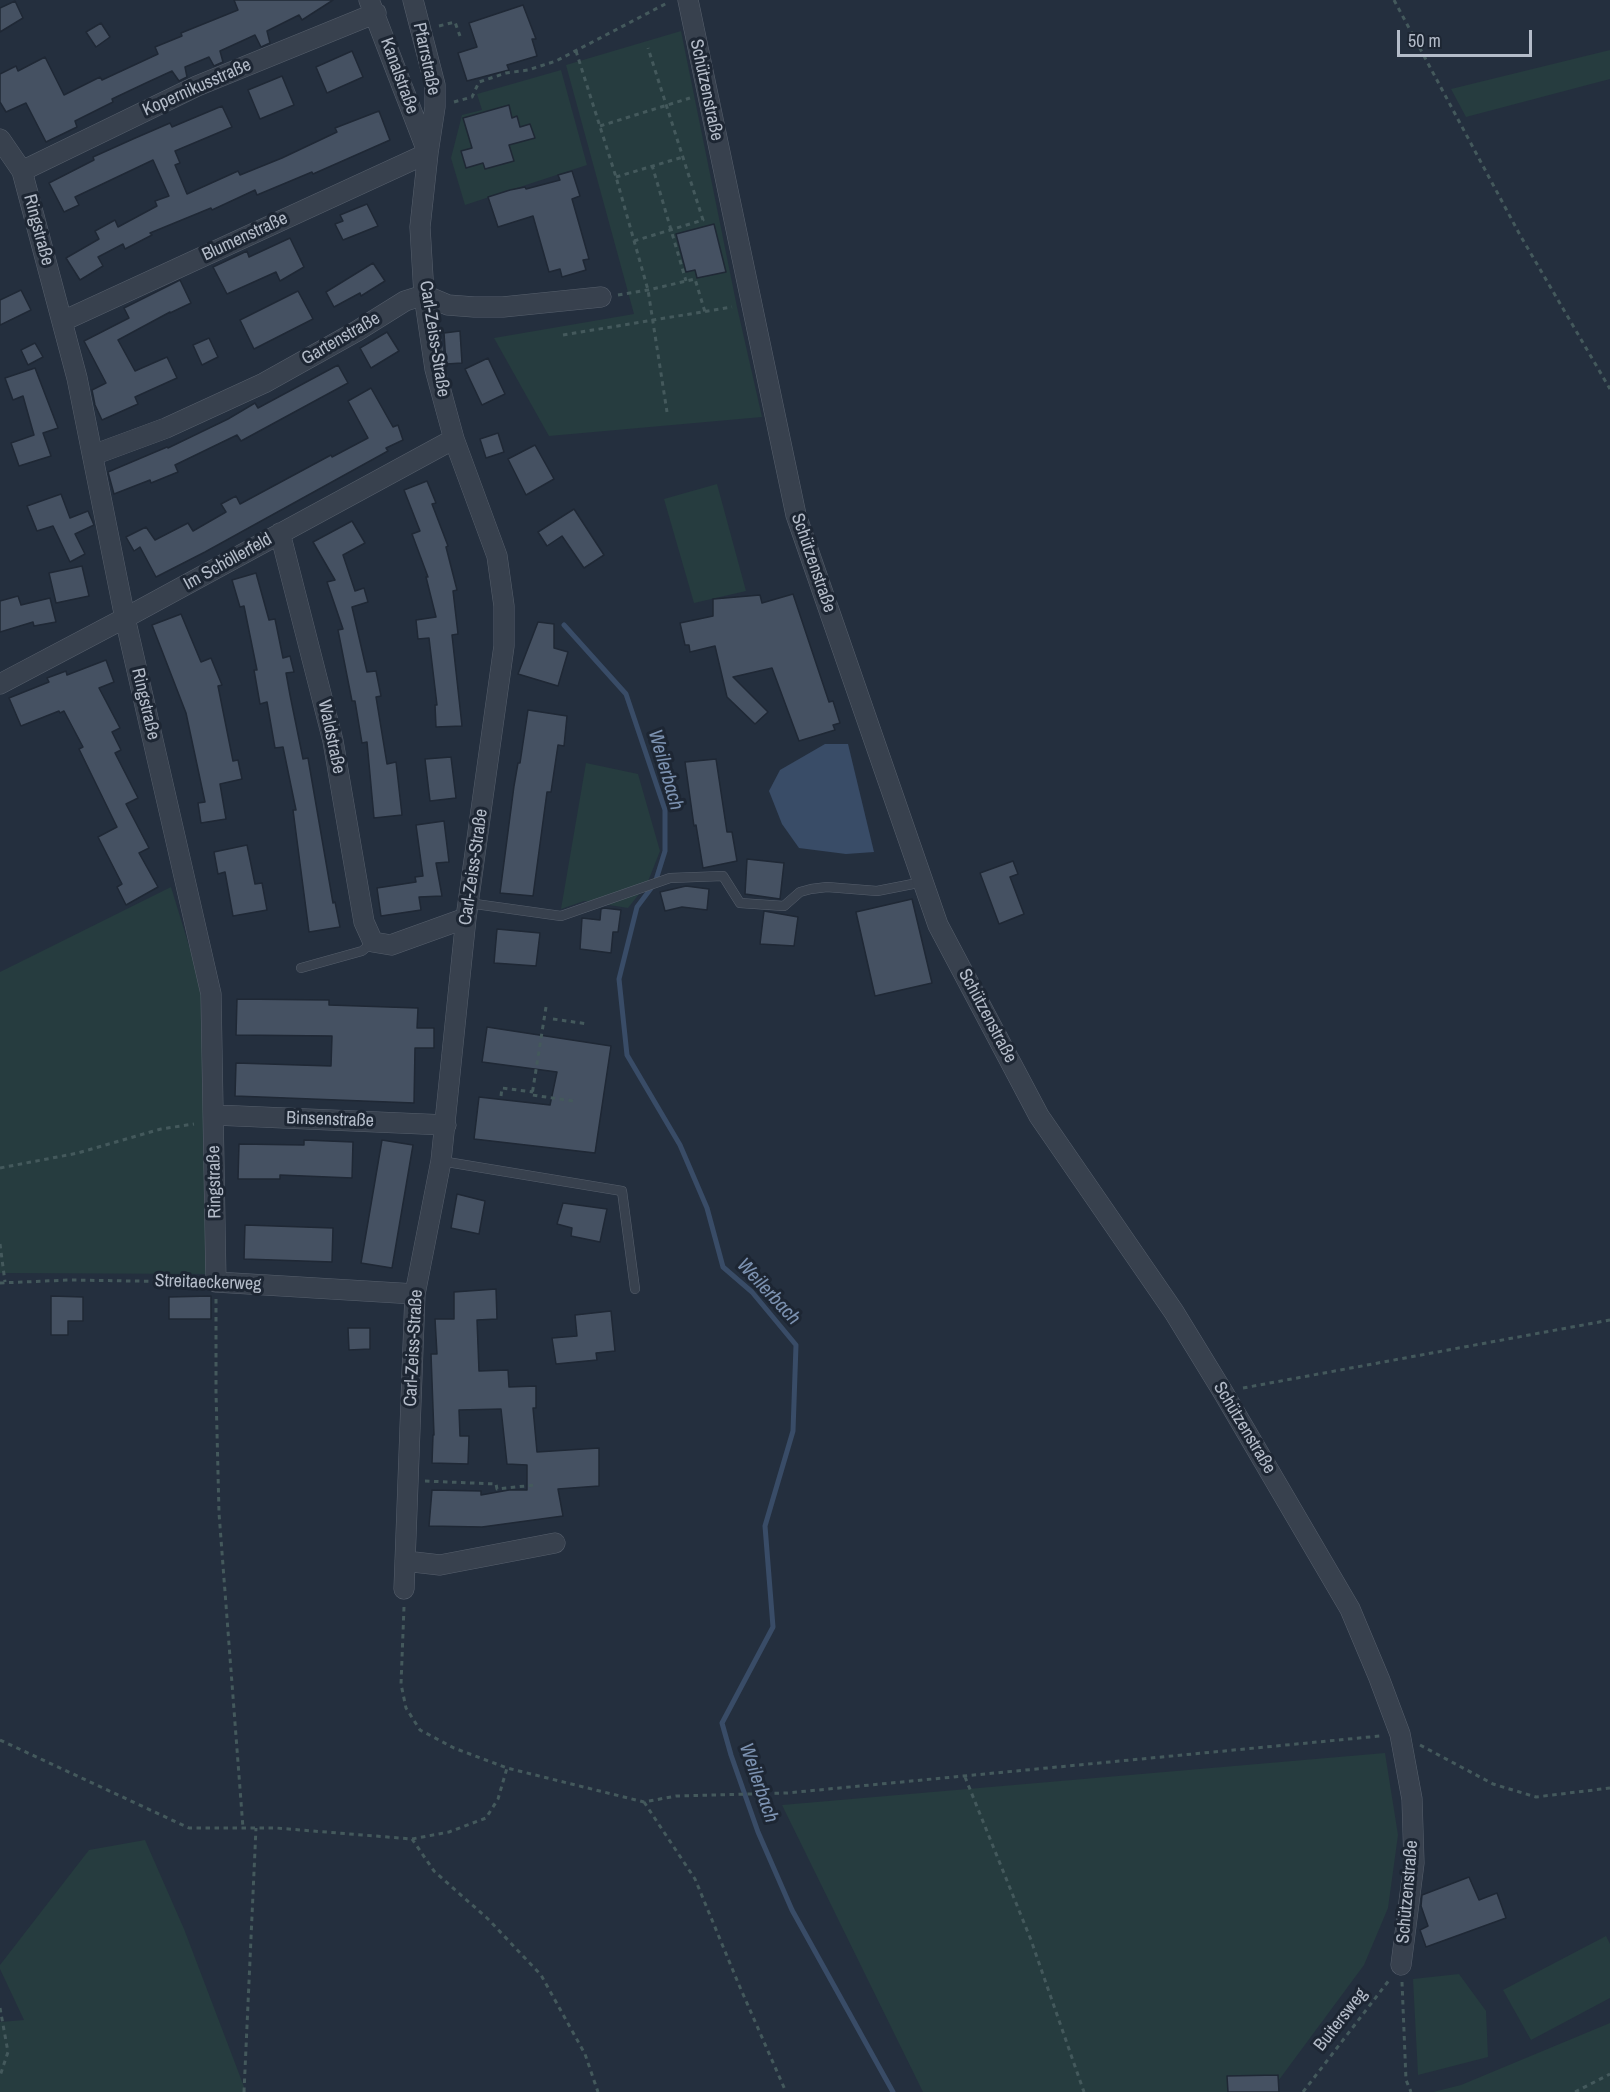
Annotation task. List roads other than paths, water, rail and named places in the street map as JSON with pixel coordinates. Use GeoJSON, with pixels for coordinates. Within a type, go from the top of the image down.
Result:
{"type":"FeatureCollection","features":[{"type":"Feature","properties":{"kind":"street","name":"Pfarrstraße"},"geometry":{"type":"LineString","coordinates":[[413,0],[435,86],[435,107],[428,153]]}},
{"type":"Feature","properties":{"kind":"street","name":"Schützenstraße"},"geometry":{"type":"LineString","coordinates":[[688,0],[796,515],[938,924],[1039,1116],[1174,1312],[1350,1609],[1400,1734],[1412,1799],[1414,1863],[1401,1965]]}},
{"type":"Feature","properties":{"kind":"street","name":"Kanalstraße"},"geometry":{"type":"LineString","coordinates":[[373,7],[428,153]]}},
{"type":"Feature","properties":{"kind":"street","name":"Kopernikusstraße"},"geometry":{"type":"LineString","coordinates":[[22,171],[196,86],[373,7]]}},
{"type":"Feature","properties":{"kind":"street","name":"Ringstraße"},"geometry":{"type":"LineString","coordinates":[[0,139],[22,171],[63,321],[93,455],[125,618],[211,994],[215,1120],[216,1282]]}},
{"type":"Feature","properties":{"kind":"street","name":"Carl-Zeiss-Straße"},"geometry":{"type":"LineString","coordinates":[[404,1589],[415,1294],[446,1125],[467,910],[504,646],[504,606],[496,556],[454,439],[435,369],[424,295],[420,227],[428,153]]}},
{"type":"Feature","properties":{"kind":"street","name":"Blumenstraße"},"geometry":{"type":"LineString","coordinates":[[63,321],[428,153]]}},
{"type":"Feature","properties":{"kind":"street"},"geometry":{"type":"LineString","coordinates":[[424,295],[448,305],[474,308],[601,297]]}},
{"type":"Feature","properties":{"kind":"street","name":"Gartenstraße"},"geometry":{"type":"LineString","coordinates":[[93,455],[166,428],[264,383],[405,301],[424,295]]}},
{"type":"Feature","properties":{"kind":"street","name":"Im Schöllerfeld"},"geometry":{"type":"LineString","coordinates":[[0,684],[454,439]]}},
{"type":"Feature","properties":{"kind":"street","name":"Waldstraße"},"geometry":{"type":"LineString","coordinates":[[280,533],[333,741],[364,922],[373,942]]}},
{"type":"Feature","properties":{"kind":"street"},"geometry":{"type":"LineString","coordinates":[[373,942],[391,945],[467,910]]}},
{"type":"Feature","properties":{"kind":"street","name":"Binsenstraße"},"geometry":{"type":"LineString","coordinates":[[215,1120],[446,1125]]}},
{"type":"Feature","properties":{"kind":"street","name":"Streitaeckerweg"},"geometry":{"type":"LineString","coordinates":[[216,1282],[415,1294]]}},
{"type":"Feature","properties":{"kind":"street"},"geometry":{"type":"LineString","coordinates":[[405,1561],[440,1565],[555,1543]]}},
{"type":"Feature","properties":{"kind":"lane"},"geometry":{"type":"LineString","coordinates":[[467,910],[561,916],[670,878],[723,876],[740,903],[784,906],[800,892],[811,889],[828,887],[877,891],[923,882]]}},
{"type":"Feature","properties":{"kind":"lane"},"geometry":{"type":"LineString","coordinates":[[301,968],[362,951],[373,942]]}},
{"type":"Feature","properties":{"kind":"lane"},"geometry":{"type":"LineString","coordinates":[[441,1161],[622,1191],[634,1289]]}},
{"type":"Feature","properties":{"kind":"water"},"geometry":{"type":"Polygon","coordinates":[[[825,744],[848,744],[874,852],[846,854],[799,848],[782,824],[769,791],[780,770],[825,744]]]}},
{"type":"Feature","properties":{"kind":"waterway","name":"Weilerbach"},"geometry":{"type":"LineString","coordinates":[[564,625],[626,694],[665,810],[665,851],[655,883],[637,907],[619,979],[627,1055],[680,1145],[707,1208],[723,1267],[752,1292],[796,1345],[793,1431],[765,1526],[773,1627],[722,1723],[758,1832],[792,1910],[893,2092]]}}]}
